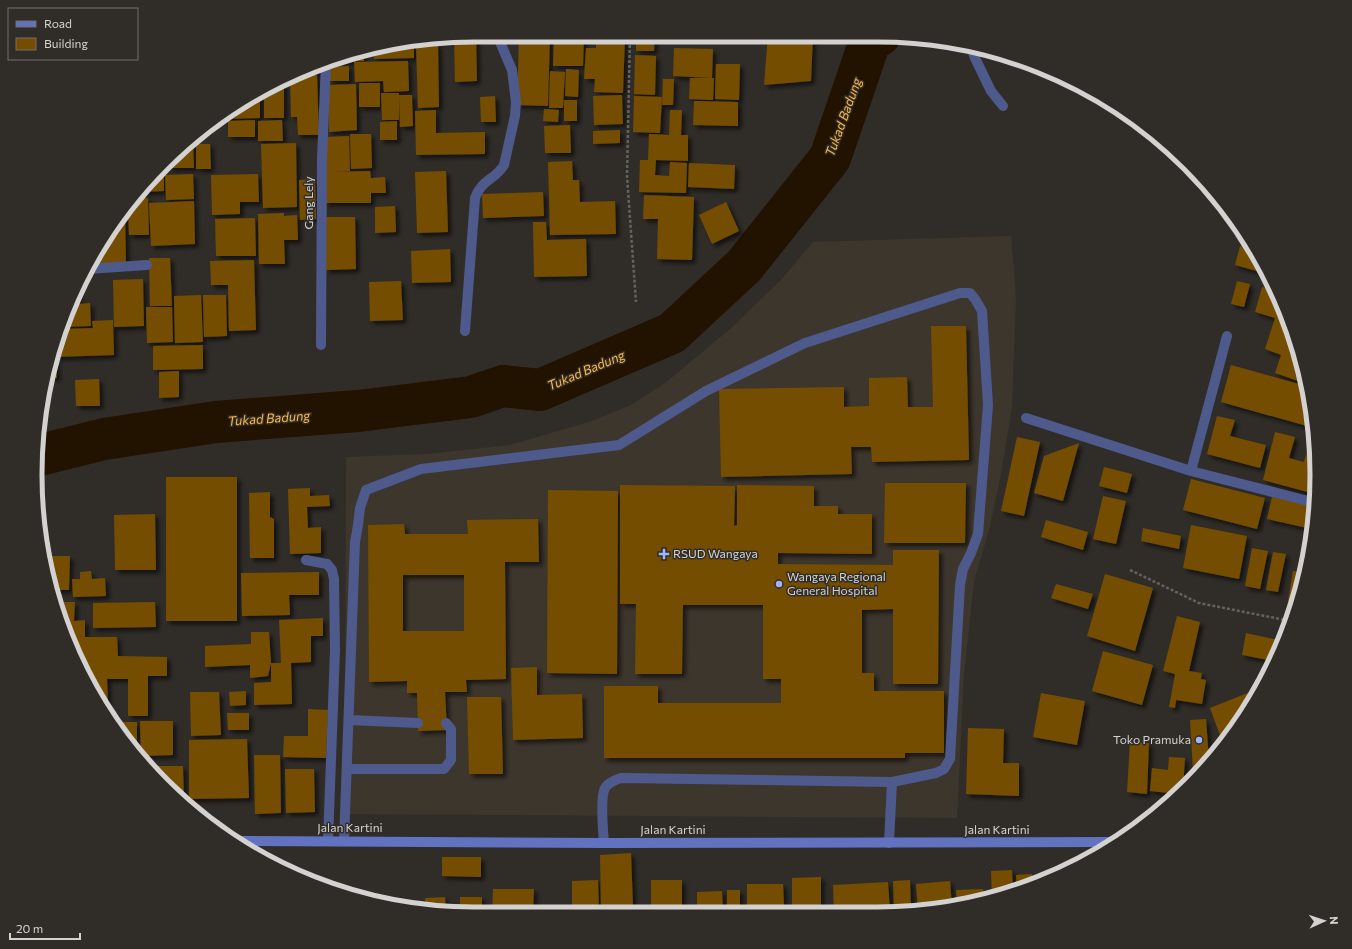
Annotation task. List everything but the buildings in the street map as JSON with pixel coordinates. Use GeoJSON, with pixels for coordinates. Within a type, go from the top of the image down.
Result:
{"type":"FeatureCollection","features":[{"type":"Feature","properties":{"kind":"main road","name":"Jalan Kartini"},"geometry":{"type":"LineString","coordinates":[[247,842],[1105,842]]}},
{"type":"Feature","properties":{"kind":"street"},"geometry":{"type":"LineString","coordinates":[[465,331],[475,198],[477,191],[482,185],[500,171],[504,165],[515,116],[516,102],[512,70],[500,42]]}},
{"type":"Feature","properties":{"kind":"street"},"geometry":{"type":"LineString","coordinates":[[973,53],[991,91],[1004,106]]}},
{"type":"Feature","properties":{"kind":"street","name":"Gang Lely"},"geometry":{"type":"LineString","coordinates":[[321,345],[322,159],[326,69]]}},
{"type":"Feature","properties":{"kind":"street"},"geometry":{"type":"LineString","coordinates":[[95,268],[147,265]]}},
{"type":"Feature","properties":{"kind":"street"},"geometry":{"type":"LineString","coordinates":[[344,841],[355,542],[360,508],[366,490],[421,469],[619,446],[706,391],[805,344],[960,293],[970,293],[982,311],[988,405],[978,534],[963,569],[960,585],[950,759],[944,768],[936,773],[892,782],[621,778],[612,782],[605,788],[602,796],[604,843]]}},
{"type":"Feature","properties":{"kind":"street"},"geometry":{"type":"LineString","coordinates":[[1191,471],[1227,336]]}},
{"type":"Feature","properties":{"kind":"street"},"geometry":{"type":"LineString","coordinates":[[1026,418],[1191,471],[1309,501]]}},
{"type":"Feature","properties":{"kind":"street"},"geometry":{"type":"LineString","coordinates":[[306,560],[327,564],[332,570],[334,579],[335,650],[328,841]]}},
{"type":"Feature","properties":{"kind":"street"},"geometry":{"type":"LineString","coordinates":[[349,720],[418,723]]}},
{"type":"Feature","properties":{"kind":"street"},"geometry":{"type":"LineString","coordinates":[[347,769],[444,769],[451,760],[451,729],[446,723]]}},
{"type":"Feature","properties":{"kind":"street"},"geometry":{"type":"LineString","coordinates":[[889,843],[892,782]]}},
{"type":"Feature","properties":{"kind":"path"},"geometry":{"type":"LineString","coordinates":[[630,42],[626,176],[636,302]]}},
{"type":"Feature","properties":{"kind":"path"},"geometry":{"type":"LineString","coordinates":[[1130,570],[1199,603],[1285,620]]}},
{"type":"Feature","properties":{"kind":"shaded area","name":"RSUD Wangaya"},"geometry":{"type":"Polygon","coordinates":[[[1011,236],[1016,297],[1012,407],[1000,479],[990,526],[974,582],[964,674],[957,818],[345,814],[346,457],[427,454],[510,445],[592,421],[631,405],[664,384],[730,329],[782,279],[813,242],[1011,236]]]}},
{"type":"Feature","properties":{"kind":"waterway","name":"Tukad Badung"},"geometry":{"type":"LineString","coordinates":[[43,454],[104,439],[216,422],[358,411],[471,397],[503,386],[540,390],[672,333],[744,266],[830,158],[870,42]]}},
{"type":"Feature","properties":{"kind":"place","name":"RSUD Wangaya"},"geometry":{"type":"Point","coordinates":[664,554]}},
{"type":"Feature","properties":{"kind":"place","name":"Wangaya Regional General Hospital"},"geometry":{"type":"Point","coordinates":[779,584]}},
{"type":"Feature","properties":{"kind":"place","name":"Toko Pramuka"},"geometry":{"type":"Point","coordinates":[1199,740]}}]}
